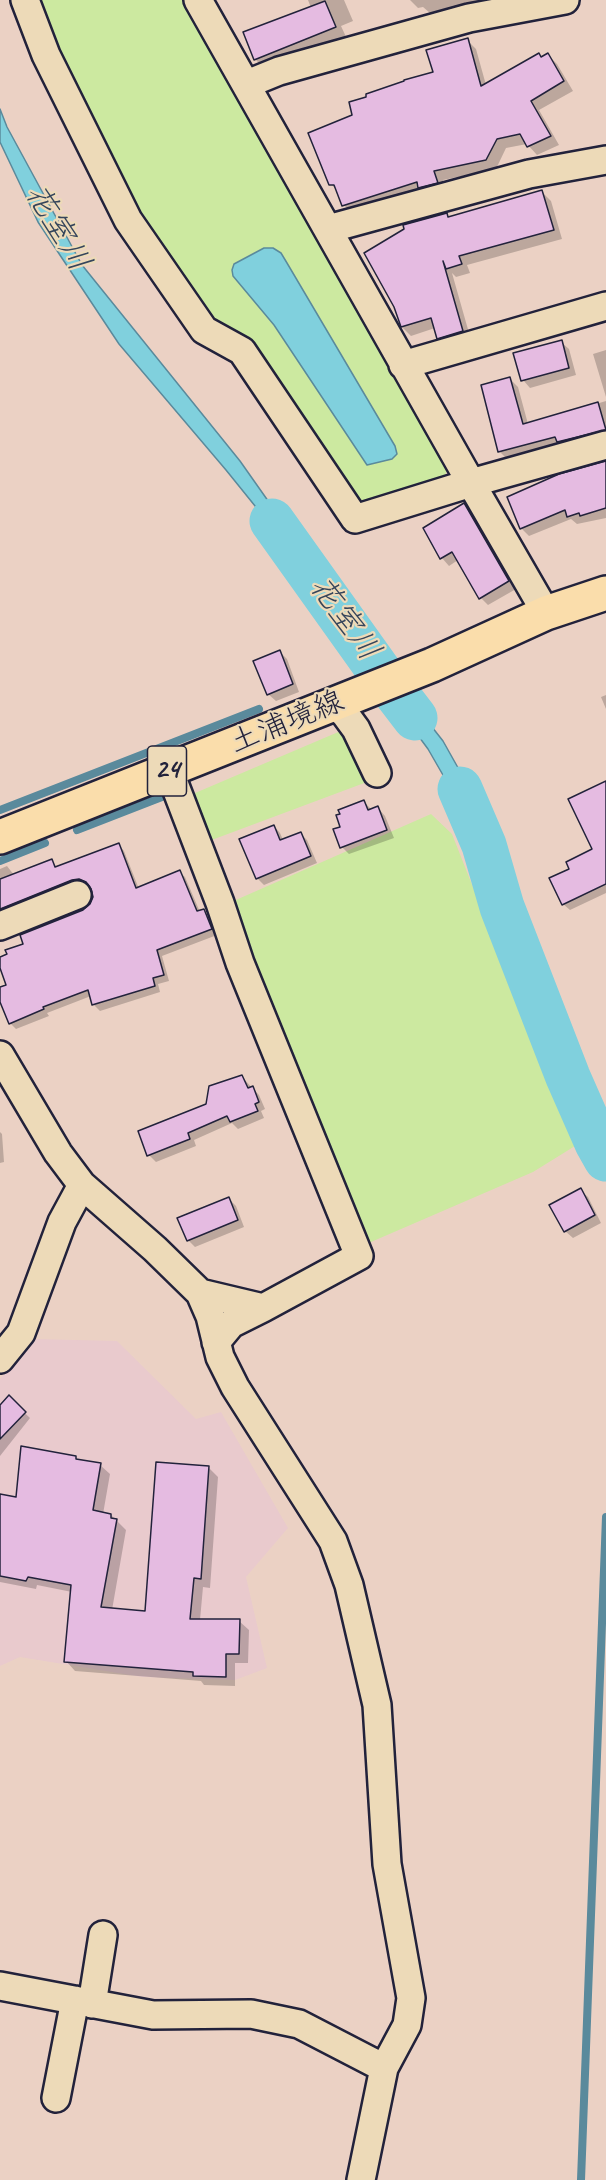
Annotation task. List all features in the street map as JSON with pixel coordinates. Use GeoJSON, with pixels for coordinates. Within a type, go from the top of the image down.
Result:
{"type":"FeatureCollection","features":[{"type":"Feature","properties":{"kind":"main road","name":"土浦境線"},"geometry":{"type":"LineString","coordinates":[[0,837],[432,665],[546,614],[606,592]]}},
{"type":"Feature","properties":{"kind":"street"},"geometry":{"type":"LineString","coordinates":[[24,0],[46,55],[128,220],[204,330],[242,351],[355,519],[606,445]]}},
{"type":"Feature","properties":{"kind":"street"},"geometry":{"type":"LineString","coordinates":[[198,0],[546,614]]}},
{"type":"Feature","properties":{"kind":"street"},"geometry":{"type":"LineString","coordinates":[[247,84],[279,71],[469,18],[565,0]]}},
{"type":"Feature","properties":{"kind":"street"},"geometry":{"type":"LineString","coordinates":[[328,229],[529,174],[606,160]]}},
{"type":"Feature","properties":{"kind":"street"},"geometry":{"type":"LineString","coordinates":[[403,364],[606,306]]}},
{"type":"Feature","properties":{"kind":"street"},"geometry":{"type":"LineString","coordinates":[[341,701],[377,773]]}},
{"type":"Feature","properties":{"kind":"street"},"geometry":{"type":"LineString","coordinates":[[169,770],[220,903],[240,963],[359,1256],[231,1324],[216,1341]]}},
{"type":"Feature","properties":{"kind":"street"},"geometry":{"type":"LineString","coordinates":[[0,926],[77,896]]}},
{"type":"Feature","properties":{"kind":"street"},"geometry":{"type":"LineString","coordinates":[[0,1054],[58,1153],[82,1185],[155,1249],[200,1293],[210,1316],[220,1357],[235,1387],[333,1541],[349,1585],[377,1705],[387,1864],[411,1998],[407,2025],[384,2068],[362,2180]]}},
{"type":"Feature","properties":{"kind":"street"},"geometry":{"type":"LineString","coordinates":[[0,1359],[21,1333],[62,1222],[82,1185]]}},
{"type":"Feature","properties":{"kind":"street"},"geometry":{"type":"LineString","coordinates":[[200,1293],[263,1308]]}},
{"type":"Feature","properties":{"kind":"street"},"geometry":{"type":"LineString","coordinates":[[56,2098],[103,1935]]}},
{"type":"Feature","properties":{"kind":"street"},"geometry":{"type":"LineString","coordinates":[[0,1986],[153,2015],[252,2014],[299,2024],[384,2068]]}},
{"type":"Feature","properties":{"kind":"shaded area"},"geometry":{"type":"Polygon","coordinates":[[[35,1339],[117,1341],[196,1419],[221,1412],[288,1528],[246,1577],[267,1668],[235,1680],[142,1677],[20,1657],[0,1666],[0,1379],[35,1339]]]}},
{"type":"Feature","properties":{"kind":"green space"},"geometry":{"type":"Polygon","coordinates":[[[34,0],[185,0],[447,471],[443,479],[361,503],[205,322],[145,231],[34,0]]]}},
{"type":"Feature","properties":{"kind":"green space"},"geometry":{"type":"Polygon","coordinates":[[[343,730],[363,764],[367,782],[209,841],[188,796],[343,730]]]}},
{"type":"Feature","properties":{"kind":"green space"},"geometry":{"type":"Polygon","coordinates":[[[431,814],[452,834],[519,1004],[546,1080],[575,1146],[533,1172],[371,1242],[363,1239],[229,903],[431,814]]]}},
{"type":"Feature","properties":{"kind":"water"},"geometry":{"type":"Polygon","coordinates":[[[0,109],[7,127],[82,265],[240,461],[385,667],[226,470],[119,344],[38,222],[0,142],[0,109]]]}},
{"type":"Feature","properties":{"kind":"water"},"geometry":{"type":"Polygon","coordinates":[[[264,248],[273,248],[281,253],[395,446],[397,454],[392,459],[367,465],[274,325],[233,276],[234,264],[264,248]]]}},
{"type":"Feature","properties":{"kind":"water"},"geometry":{"type":"Polygon","coordinates":[[[385,667],[443,741],[466,782],[492,841],[475,847],[451,789],[428,749],[411,726],[385,667]]]}},
{"type":"Feature","properties":{"kind":"pier"},"geometry":{"type":"Polygon","coordinates":[[[388,666],[423,710],[404,717],[382,668],[388,666]]]}},
{"type":"Feature","properties":{"kind":"building"},"geometry":{"type":"Polygon","coordinates":[[[325,1],[336,27],[254,60],[243,32],[325,1]]]}},
{"type":"Feature","properties":{"kind":"building"},"geometry":{"type":"Polygon","coordinates":[[[468,38],[481,86],[539,53],[541,57],[548,53],[564,81],[531,101],[551,136],[527,147],[520,134],[497,139],[486,160],[434,171],[438,183],[418,188],[417,182],[342,206],[334,185],[329,185],[308,133],[352,115],[349,102],[404,80],[433,72],[426,50],[468,38]]]}},
{"type":"Feature","properties":{"kind":"building"},"geometry":{"type":"Polygon","coordinates":[[[542,190],[554,230],[459,256],[462,264],[446,269],[443,261],[463,331],[437,339],[431,318],[401,327],[394,307],[364,253],[404,229],[403,225],[447,213],[448,217],[542,190]]]}},
{"type":"Feature","properties":{"kind":"building"},"geometry":{"type":"Polygon","coordinates":[[[562,340],[569,368],[521,381],[513,353],[562,340]]]}},
{"type":"Feature","properties":{"kind":"building"},"geometry":{"type":"Polygon","coordinates":[[[510,377],[523,424],[598,402],[606,430],[557,442],[555,437],[498,452],[481,385],[510,377]]]}},
{"type":"Feature","properties":{"kind":"building"},"geometry":{"type":"Polygon","coordinates":[[[606,461],[606,508],[580,516],[579,513],[567,517],[565,510],[520,529],[507,497],[559,474],[606,461]]]}},
{"type":"Feature","properties":{"kind":"building"},"geometry":{"type":"Polygon","coordinates":[[[464,503],[509,581],[479,599],[452,552],[440,559],[423,528],[464,503]]]}},
{"type":"Feature","properties":{"kind":"building"},"geometry":{"type":"Polygon","coordinates":[[[280,650],[293,684],[267,695],[253,661],[280,650]]]}},
{"type":"Feature","properties":{"kind":"building"},"geometry":{"type":"Polygon","coordinates":[[[606,781],[606,884],[562,905],[549,878],[569,869],[566,862],[592,849],[568,799],[606,781]]]}},
{"type":"Feature","properties":{"kind":"building"},"geometry":{"type":"Polygon","coordinates":[[[364,800],[368,810],[378,806],[387,830],[340,848],[333,829],[340,827],[336,815],[340,814],[338,810],[364,800]]]}},
{"type":"Feature","properties":{"kind":"building"},"geometry":{"type":"Polygon","coordinates":[[[274,825],[280,840],[301,832],[311,856],[256,879],[239,839],[274,825]]]}},
{"type":"Feature","properties":{"kind":"building"},"geometry":{"type":"Polygon","coordinates":[[[119,843],[136,888],[180,870],[197,911],[204,909],[212,929],[157,950],[164,975],[153,978],[155,986],[92,1005],[88,990],[43,1007],[44,1009],[9,1024],[0,1002],[0,987],[6,985],[0,968],[0,957],[7,954],[5,950],[23,944],[20,935],[83,910],[90,904],[93,897],[86,882],[79,879],[0,909],[0,879],[52,859],[55,867],[119,843]]]}},
{"type":"Feature","properties":{"kind":"building"},"geometry":{"type":"Polygon","coordinates":[[[242,1075],[248,1088],[253,1086],[259,1102],[255,1104],[258,1111],[230,1122],[227,1116],[188,1133],[190,1139],[147,1156],[138,1131],[206,1104],[209,1086],[242,1075]]]}},
{"type":"Feature","properties":{"kind":"building"},"geometry":{"type":"Polygon","coordinates":[[[581,1188],[595,1215],[564,1232],[549,1205],[581,1188]]]}},
{"type":"Feature","properties":{"kind":"building"},"geometry":{"type":"Polygon","coordinates":[[[229,1197],[238,1220],[187,1241],[177,1218],[229,1197]]]}},
{"type":"Feature","properties":{"kind":"building"},"geometry":{"type":"Polygon","coordinates":[[[9,1395],[26,1412],[0,1439],[0,1405],[9,1395]]]}},
{"type":"Feature","properties":{"kind":"building"},"geometry":{"type":"Polygon","coordinates":[[[21,1446],[101,1463],[93,1510],[111,1514],[111,1518],[117,1519],[101,1607],[145,1611],[156,1462],[209,1466],[201,1579],[194,1578],[190,1619],[240,1619],[239,1654],[226,1654],[226,1677],[193,1676],[193,1672],[64,1662],[71,1585],[28,1577],[26,1581],[0,1576],[0,1494],[16,1497],[21,1446]]]}},
{"type":"Feature","properties":{"kind":"waterway","name":"花室川"},"geometry":{"type":"LineString","coordinates":[[272,521],[415,718]]}},
{"type":"Feature","properties":{"kind":"waterway"},"geometry":{"type":"LineString","coordinates":[[0,810],[259,709]]}},
{"type":"Feature","properties":{"kind":"waterway","name":"花室川"},"geometry":{"type":"LineString","coordinates":[[460,789],[484,845],[502,907],[568,1077],[606,1159]]}},
{"type":"Feature","properties":{"kind":"waterway"},"geometry":{"type":"LineString","coordinates":[[77,830],[167,795],[170,801]]}},
{"type":"Feature","properties":{"kind":"waterway"},"geometry":{"type":"LineString","coordinates":[[0,861],[45,843]]}},
{"type":"Feature","properties":{"kind":"waterway"},"geometry":{"type":"LineString","coordinates":[[581,2180],[606,1517]]}}]}
